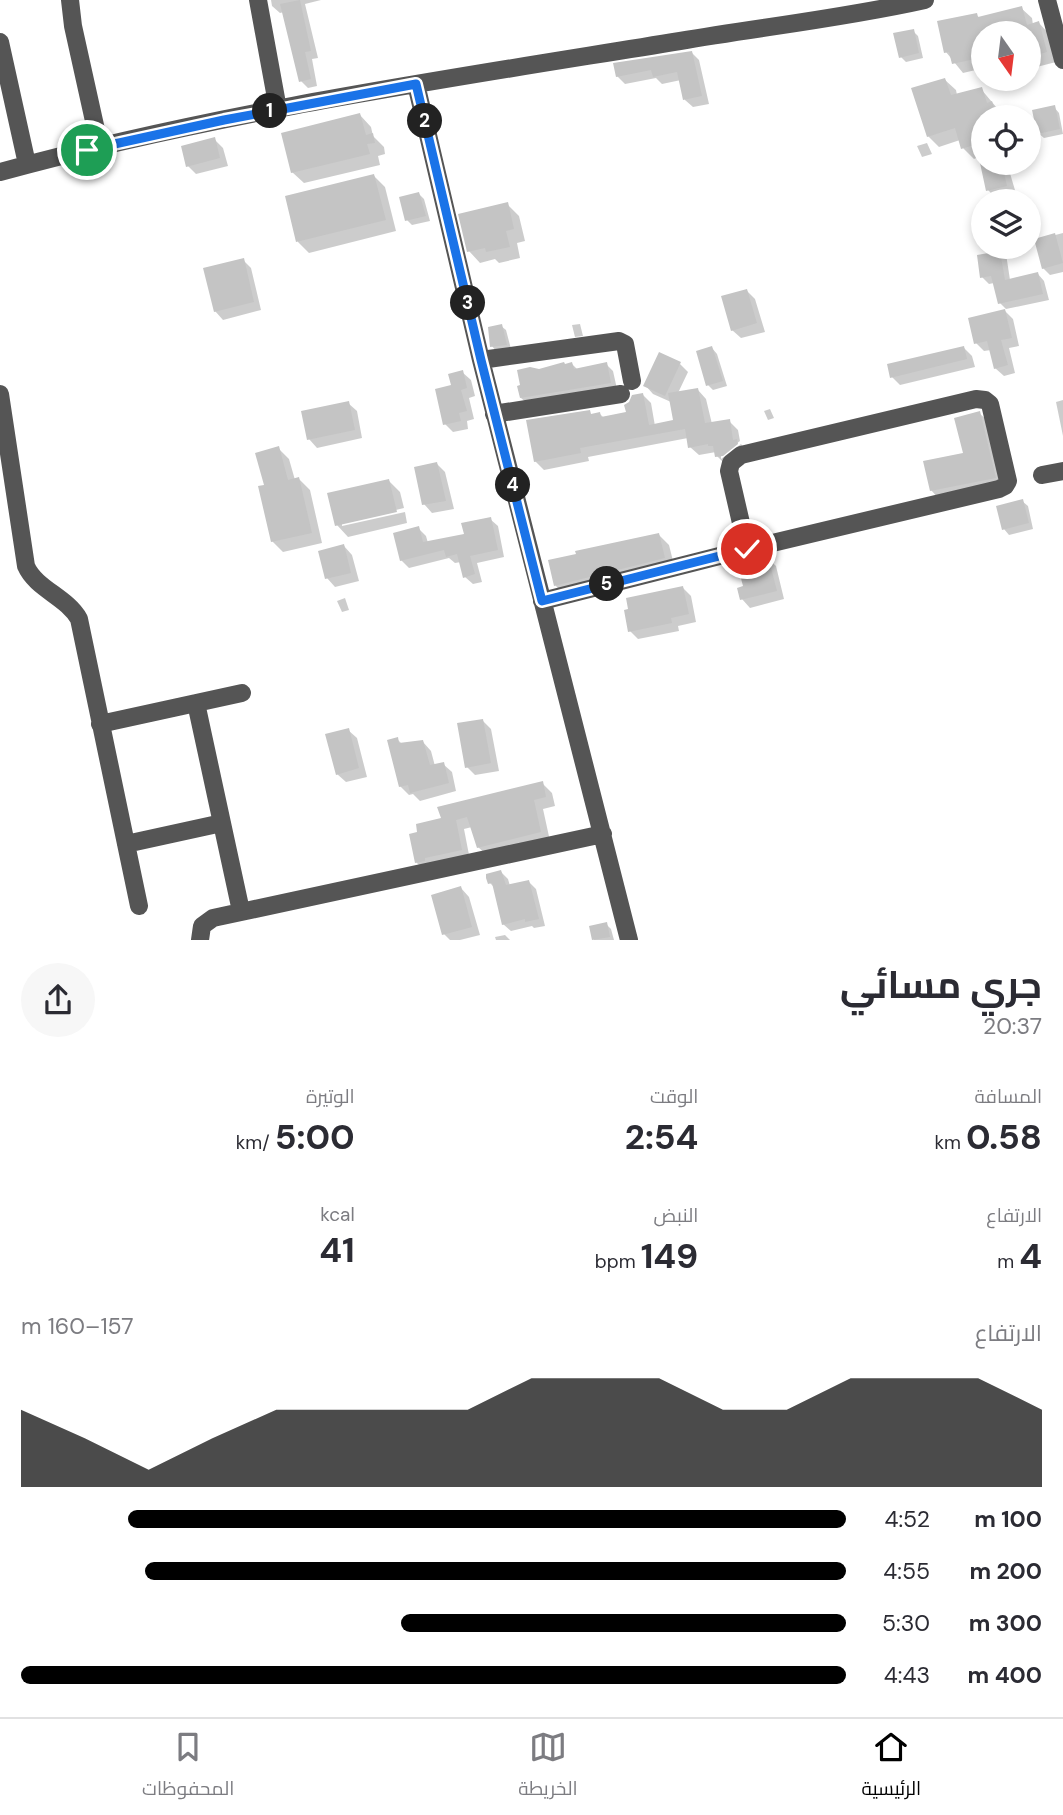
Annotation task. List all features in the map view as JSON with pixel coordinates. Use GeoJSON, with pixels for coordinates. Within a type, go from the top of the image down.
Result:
{"type":"FeatureCollection","features":[{"type":"Feature","properties":{"kind":"street"},"geometry":{"type":"LineString","coordinates":[[70,0],[73,26],[100,148]]}},
{"type":"Feature","properties":{"kind":"street"},"geometry":{"type":"LineString","coordinates":[[258,0],[278,109]]}},
{"type":"Feature","properties":{"kind":"street"},"geometry":{"type":"LineString","coordinates":[[0,172],[278,109],[925,0]]}},
{"type":"Feature","properties":{"kind":"street"},"geometry":{"type":"LineString","coordinates":[[1047,0],[1063,60]]}},
{"type":"Feature","properties":{"kind":"street"},"geometry":{"type":"LineString","coordinates":[[0,42],[27,164]]}},
{"type":"Feature","properties":{"kind":"street"},"geometry":{"type":"LineString","coordinates":[[416,84],[494,414],[629,940]]}},
{"type":"Feature","properties":{"kind":"street"},"geometry":{"type":"LineString","coordinates":[[481,360],[620,341],[625,344],[627,388],[494,414]]}},
{"type":"Feature","properties":{"kind":"street"},"geometry":{"type":"LineString","coordinates":[[0,394],[26,566],[30,575],[68,606],[79,619],[139,906]]}},
{"type":"Feature","properties":{"kind":"street"},"geometry":{"type":"LineString","coordinates":[[542,601],[1005,486],[1008,481],[990,404],[976,399],[741,455],[731,463],[729,471],[747,549]]}},
{"type":"Feature","properties":{"kind":"street"},"geometry":{"type":"LineString","coordinates":[[1042,475],[1063,471]]}},
{"type":"Feature","properties":{"kind":"street"},"geometry":{"type":"LineString","coordinates":[[100,724],[243,693]]}},
{"type":"Feature","properties":{"kind":"street"},"geometry":{"type":"LineString","coordinates":[[196,703],[241,911]]}},
{"type":"Feature","properties":{"kind":"street"},"geometry":{"type":"LineString","coordinates":[[126,844],[222,823]]}},
{"type":"Feature","properties":{"kind":"street"},"geometry":{"type":"LineString","coordinates":[[200,940],[202,926],[207,920],[241,911],[603,834]]}},
{"type":"Feature","properties":{"kind":"building"},"geometry":{"type":"Polygon","coordinates":[[[300,0],[311,51],[305,52],[311,79],[299,82],[280,4],[300,0]]]}},
{"type":"Feature","properties":{"kind":"building"},"geometry":{"type":"Polygon","coordinates":[[[1022,6],[1026,21],[971,21],[971,60],[952,64],[949,52],[944,53],[937,21],[977,13],[978,17],[1022,6]]]}},
{"type":"Feature","properties":{"kind":"building"},"geometry":{"type":"Polygon","coordinates":[[[914,29],[919,53],[899,58],[893,33],[914,29]]]}},
{"type":"Feature","properties":{"kind":"building"},"geometry":{"type":"Polygon","coordinates":[[[1041,29],[1047,52],[1041,54],[1041,29]]]}},
{"type":"Feature","properties":{"kind":"building"},"geometry":{"type":"Polygon","coordinates":[[[692,51],[702,96],[683,100],[677,72],[653,77],[651,70],[616,77],[613,63],[692,51]]]}},
{"type":"Feature","properties":{"kind":"building"},"geometry":{"type":"Polygon","coordinates":[[[945,78],[951,95],[971,90],[983,91],[987,103],[992,101],[993,105],[971,105],[971,146],[961,149],[955,128],[927,137],[911,88],[945,78]]]}},
{"type":"Feature","properties":{"kind":"building"},"geometry":{"type":"Polygon","coordinates":[[[1055,105],[1060,129],[1041,133],[1041,108],[1055,105]]]}},
{"type":"Feature","properties":{"kind":"building"},"geometry":{"type":"Polygon","coordinates":[[[360,113],[366,135],[373,133],[375,143],[367,144],[370,154],[291,173],[281,133],[360,113]]]}},
{"type":"Feature","properties":{"kind":"building"},"geometry":{"type":"Polygon","coordinates":[[[215,137],[220,158],[186,167],[181,146],[215,137]]]}},
{"type":"Feature","properties":{"kind":"building"},"geometry":{"type":"Polygon","coordinates":[[[374,174],[386,220],[296,242],[285,196],[374,174]]]}},
{"type":"Feature","properties":{"kind":"building"},"geometry":{"type":"Polygon","coordinates":[[[983,175],[1005,175],[1007,186],[986,189],[983,175]]]}},
{"type":"Feature","properties":{"kind":"building"},"geometry":{"type":"Polygon","coordinates":[[[419,192],[426,216],[405,221],[399,197],[419,192]]]}},
{"type":"Feature","properties":{"kind":"building"},"geometry":{"type":"Polygon","coordinates":[[[508,202],[514,229],[506,231],[510,247],[486,252],[485,248],[467,252],[458,214],[508,202]]]}},
{"type":"Feature","properties":{"kind":"building"},"geometry":{"type":"Polygon","coordinates":[[[1055,233],[1063,263],[1042,269],[1039,259],[1041,237],[1055,233]]]}},
{"type":"Feature","properties":{"kind":"building"},"geometry":{"type":"Polygon","coordinates":[[[244,258],[254,302],[214,312],[203,268],[244,258]]]}},
{"type":"Feature","properties":{"kind":"building"},"geometry":{"type":"Polygon","coordinates":[[[978,259],[1001,259],[1005,280],[1038,272],[1043,294],[998,304],[991,276],[980,278],[978,259]]]}},
{"type":"Feature","properties":{"kind":"building"},"geometry":{"type":"Polygon","coordinates":[[[747,289],[757,323],[731,331],[721,296],[747,289]]]}},
{"type":"Feature","properties":{"kind":"building"},"geometry":{"type":"Polygon","coordinates":[[[1005,309],[1012,338],[1001,340],[1008,365],[994,369],[987,341],[974,344],[968,318],[1005,309]]]}},
{"type":"Feature","properties":{"kind":"building"},"geometry":{"type":"Polygon","coordinates":[[[502,324],[507,345],[490,347],[488,327],[502,324]]]}},
{"type":"Feature","properties":{"kind":"building"},"geometry":{"type":"Polygon","coordinates":[[[712,346],[723,381],[706,386],[696,351],[712,346]]]}},
{"type":"Feature","properties":{"kind":"building"},"geometry":{"type":"Polygon","coordinates":[[[964,346],[967,359],[890,378],[887,364],[964,346]]]}},
{"type":"Feature","properties":{"kind":"building"},"geometry":{"type":"Polygon","coordinates":[[[659,352],[681,362],[665,396],[643,386],[659,352]]]}},
{"type":"Feature","properties":{"kind":"building"},"geometry":{"type":"Polygon","coordinates":[[[572,362],[574,369],[607,362],[611,383],[520,398],[517,370],[530,367],[539,369],[572,362]]]}},
{"type":"Feature","properties":{"kind":"building"},"geometry":{"type":"Polygon","coordinates":[[[463,370],[467,388],[461,390],[467,411],[459,413],[461,421],[443,425],[435,389],[451,385],[448,374],[463,370]]]}},
{"type":"Feature","properties":{"kind":"building"},"geometry":{"type":"Polygon","coordinates":[[[698,388],[705,423],[730,419],[733,440],[737,439],[738,444],[723,456],[715,457],[713,446],[708,444],[688,448],[685,429],[580,448],[581,453],[534,462],[526,420],[590,410],[591,414],[600,412],[601,417],[626,412],[624,405],[632,395],[643,393],[649,425],[673,420],[668,393],[698,388]]]}},
{"type":"Feature","properties":{"kind":"building"},"geometry":{"type":"Polygon","coordinates":[[[349,401],[355,430],[307,440],[301,411],[349,401]]]}},
{"type":"Feature","properties":{"kind":"building"},"geometry":{"type":"Polygon","coordinates":[[[980,411],[996,478],[930,491],[923,461],[963,453],[954,418],[980,411]]]}},
{"type":"Feature","properties":{"kind":"building"},"geometry":{"type":"Polygon","coordinates":[[[279,446],[288,480],[299,477],[312,533],[271,542],[258,486],[264,485],[255,453],[279,446]]]}},
{"type":"Feature","properties":{"kind":"building"},"geometry":{"type":"Polygon","coordinates":[[[437,462],[446,501],[422,505],[414,467],[437,462]]]}},
{"type":"Feature","properties":{"kind":"building"},"geometry":{"type":"Polygon","coordinates":[[[389,479],[397,512],[335,526],[327,493],[389,479]]]}},
{"type":"Feature","properties":{"kind":"building"},"geometry":{"type":"Polygon","coordinates":[[[1023,499],[1029,523],[1002,530],[996,506],[1023,499]]]}},
{"type":"Feature","properties":{"kind":"building"},"geometry":{"type":"Polygon","coordinates":[[[491,517],[498,550],[470,556],[475,574],[463,578],[457,554],[446,557],[444,550],[400,561],[393,533],[419,526],[423,542],[464,534],[461,523],[491,517]]]}},
{"type":"Feature","properties":{"kind":"building"},"geometry":{"type":"Polygon","coordinates":[[[659,533],[665,558],[554,586],[548,560],[576,554],[575,551],[659,533]]]}},
{"type":"Feature","properties":{"kind":"building"},"geometry":{"type":"Polygon","coordinates":[[[344,544],[351,573],[325,579],[318,551],[344,544]]]}},
{"type":"Feature","properties":{"kind":"building"},"geometry":{"type":"Polygon","coordinates":[[[768,556],[777,591],[740,600],[737,588],[743,586],[737,563],[768,556]]]}},
{"type":"Feature","properties":{"kind":"building"},"geometry":{"type":"Polygon","coordinates":[[[683,586],[689,614],[671,618],[672,623],[628,632],[624,610],[628,609],[626,598],[683,586]]]}},
{"type":"Feature","properties":{"kind":"building"},"geometry":{"type":"Polygon","coordinates":[[[483,719],[491,763],[465,768],[457,723],[483,719]]]}},
{"type":"Feature","properties":{"kind":"building"},"geometry":{"type":"Polygon","coordinates":[[[349,728],[359,768],[336,775],[325,734],[349,728]]]}},
{"type":"Feature","properties":{"kind":"building"},"geometry":{"type":"Polygon","coordinates":[[[398,737],[399,743],[423,740],[430,765],[444,762],[449,783],[410,793],[408,785],[399,787],[387,740],[398,737]]]}},
{"type":"Feature","properties":{"kind":"building"},"geometry":{"type":"Polygon","coordinates":[[[543,781],[546,797],[534,800],[541,832],[477,848],[467,817],[456,820],[462,850],[425,858],[425,861],[415,863],[409,834],[417,832],[416,824],[441,818],[437,807],[543,781]]]}},
{"type":"Feature","properties":{"kind":"building"},"geometry":{"type":"Polygon","coordinates":[[[501,870],[506,885],[529,880],[539,919],[525,922],[525,919],[502,925],[492,883],[488,884],[486,878],[486,874],[501,870]]]}},
{"type":"Feature","properties":{"kind":"building"},"geometry":{"type":"Polygon","coordinates":[[[461,886],[472,927],[442,935],[431,895],[461,886]]]}},
{"type":"Feature","properties":{"kind":"building"},"geometry":{"type":"Polygon","coordinates":[[[607,922],[610,937],[592,940],[589,926],[607,922]]]}},
{"type":"Feature","properties":{"kind":"route"},"geometry":{"type":"LineString","coordinates":[[87,150],[224,120],[416,84],[481,360],[542,601],[747,549]]}}]}
